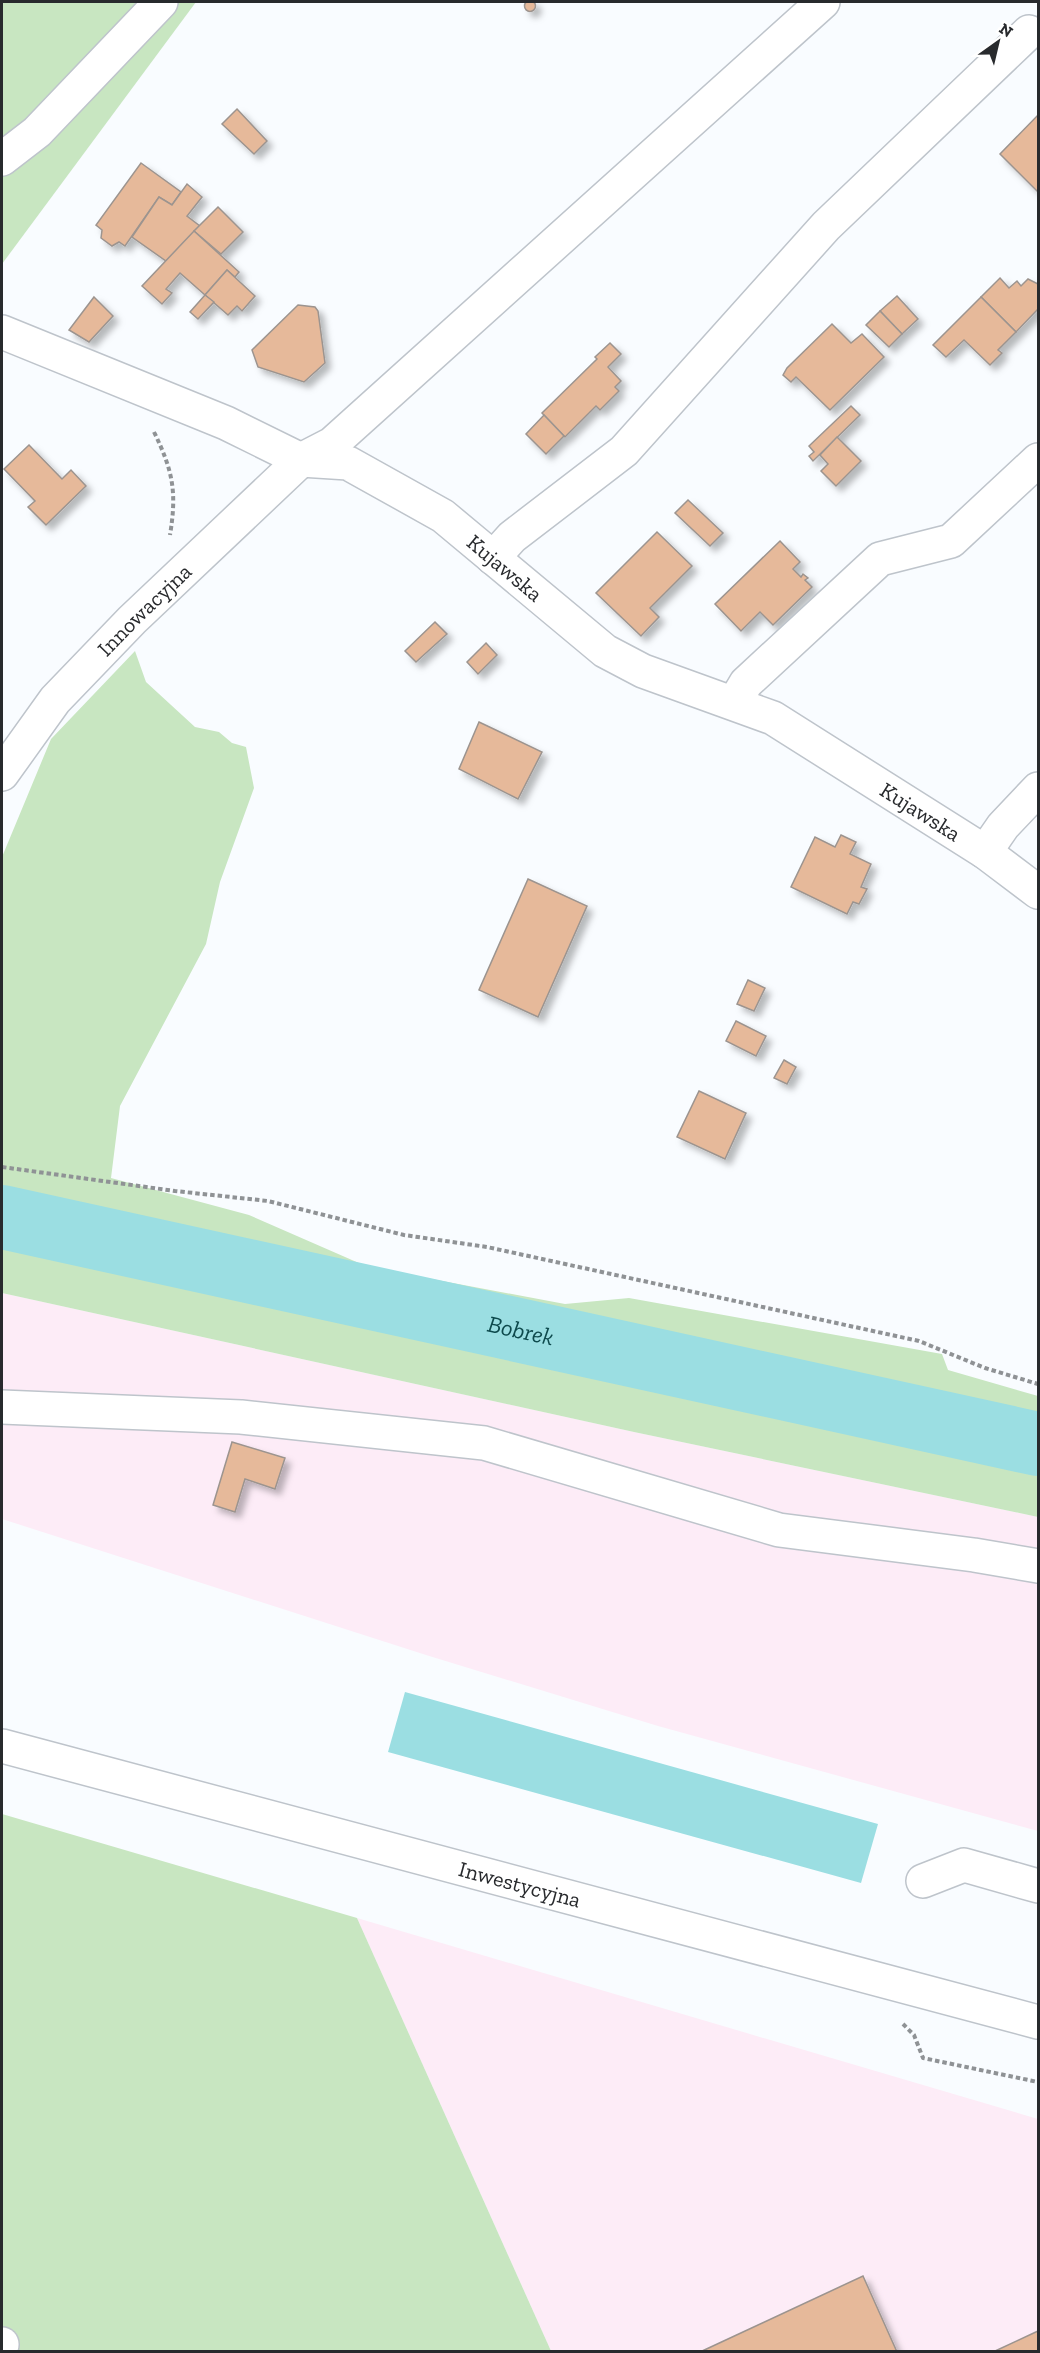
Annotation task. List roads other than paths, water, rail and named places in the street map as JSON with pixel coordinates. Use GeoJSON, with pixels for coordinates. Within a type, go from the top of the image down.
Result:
{"type":"FeatureCollection","features":[{"type":"Feature","properties":{"kind":"street"},"geometry":{"type":"LineString","coordinates":[[2,159],[37,132],[161,2]]}},
{"type":"Feature","properties":{"kind":"street","name":"Innowacyjna"},"geometry":{"type":"LineString","coordinates":[[2,774],[55,700],[132,621],[301,460],[332,444],[823,2]]}},
{"type":"Feature","properties":{"kind":"street"},"geometry":{"type":"LineString","coordinates":[[492,558],[512,537],[624,451],[826,226],[1029,32]]}},
{"type":"Feature","properties":{"kind":"street","name":"Kujawska"},"geometry":{"type":"LineString","coordinates":[[2,332],[226,423],[301,460],[348,463],[443,516],[605,651],[643,671],[774,718],[985,852],[1038,892]]}},
{"type":"Feature","properties":{"kind":"street"},"geometry":{"type":"LineString","coordinates":[[734,703],[746,683],[880,559],[951,541],[1038,460]]}},
{"type":"Feature","properties":{"kind":"street"},"geometry":{"type":"LineString","coordinates":[[985,852],[1003,826],[1038,789]]}},
{"type":"Feature","properties":{"kind":"street"},"geometry":{"type":"LineString","coordinates":[[2,1407],[241,1417],[484,1443],[779,1530],[974,1555],[1038,1566]]}},
{"type":"Feature","properties":{"kind":"street","name":"Inwestycyjna"},"geometry":{"type":"LineString","coordinates":[[2,1746],[988,2022],[1038,2022]]}},
{"type":"Feature","properties":{"kind":"street"},"geometry":{"type":"LineString","coordinates":[[923,1881],[964,1865],[1038,1886]]}},
{"type":"Feature","properties":{"kind":"water"},"geometry":{"type":"Polygon","coordinates":[[[405,1692],[878,1824],[861,1883],[388,1752],[405,1692]]]}},
{"type":"Feature","properties":{"kind":"waterway","name":"Bobrek"},"geometry":{"type":"LineString","coordinates":[[2,1217],[1038,1444]]}}]}
